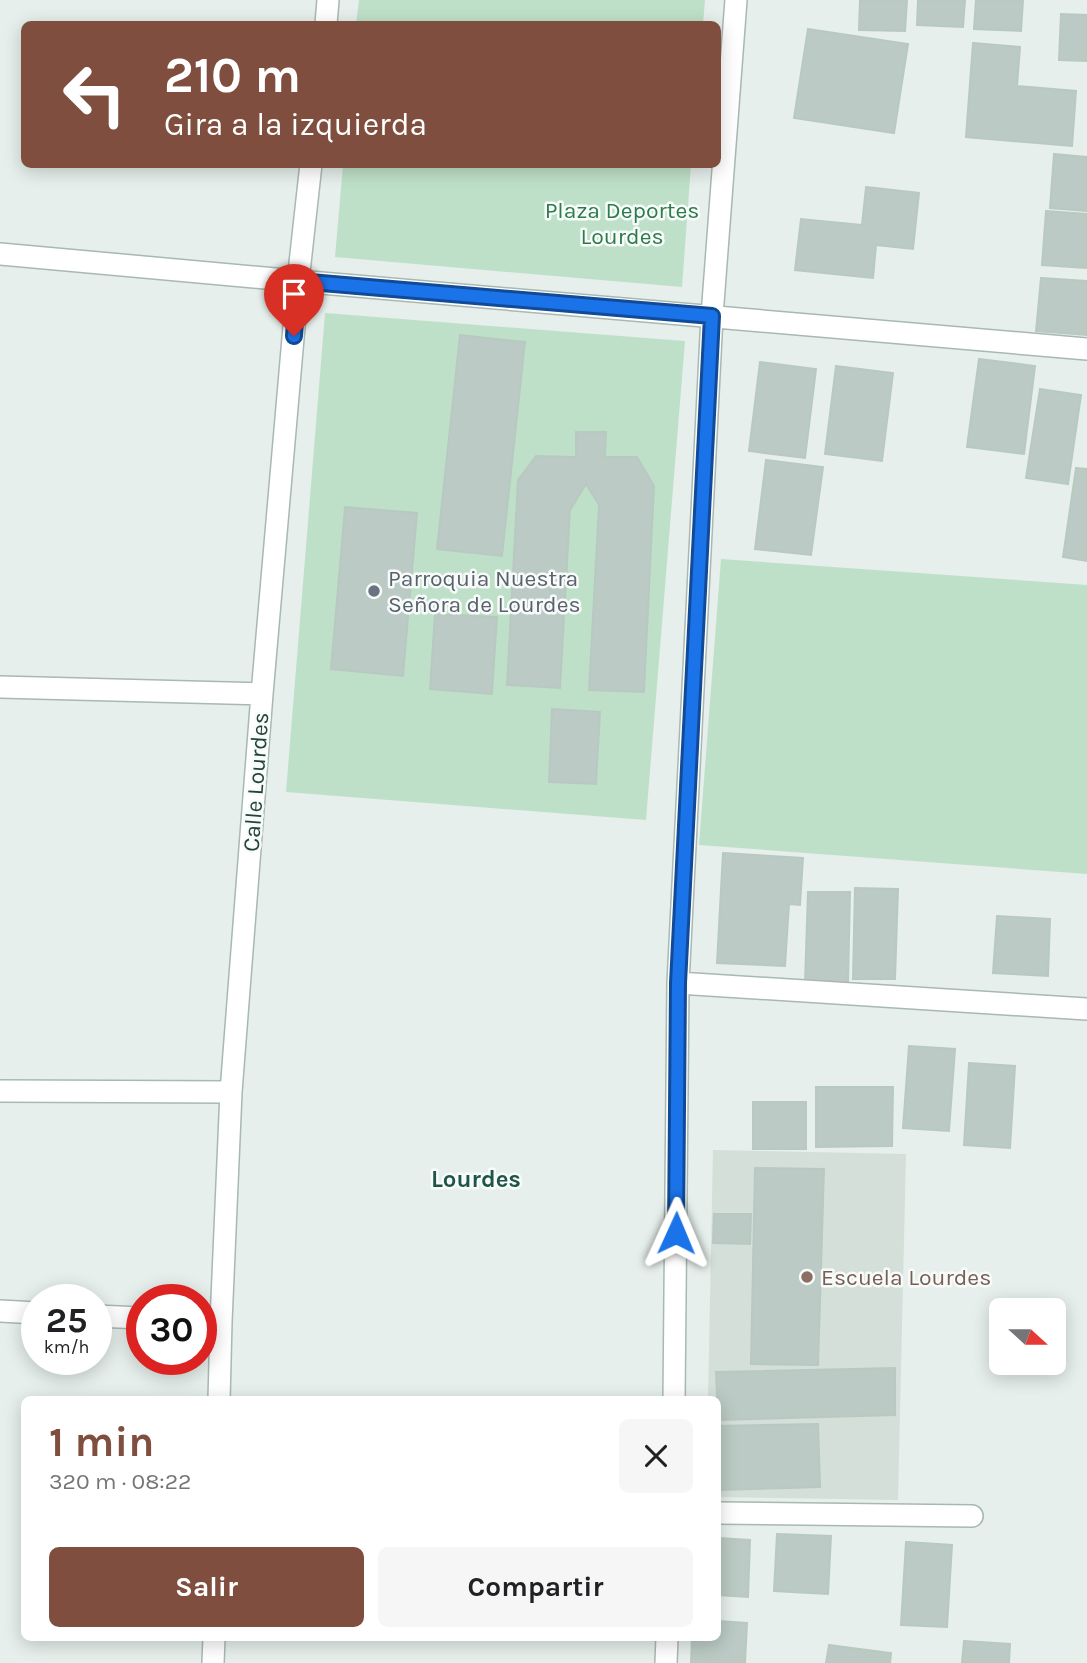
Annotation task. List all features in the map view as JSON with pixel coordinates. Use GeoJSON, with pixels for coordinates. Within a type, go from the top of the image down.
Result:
{"type":"FeatureCollection","features":[{"type":"Feature","properties":{"kind":"street"},"geometry":{"type":"LineString","coordinates":[[326,21],[328,0]]}},
{"type":"Feature","properties":{"kind":"street"},"geometry":{"type":"LineString","coordinates":[[674,1396],[678,983],[712,316],[736,0]]}},
{"type":"Feature","properties":{"kind":"street","name":"Calle Lourdes"},"geometry":{"type":"LineString","coordinates":[[214,1284],[262,694],[298,281],[311,168]]}},
{"type":"Feature","properties":{"kind":"street"},"geometry":{"type":"LineString","coordinates":[[0,254],[1087,349]]}},
{"type":"Feature","properties":{"kind":"street"},"geometry":{"type":"LineString","coordinates":[[0,687],[262,694]]}},
{"type":"Feature","properties":{"kind":"street"},"geometry":{"type":"LineString","coordinates":[[678,983],[1087,1009]]}},
{"type":"Feature","properties":{"kind":"street"},"geometry":{"type":"LineString","coordinates":[[0,1091],[231,1092]]}},
{"type":"Feature","properties":{"kind":"street"},"geometry":{"type":"LineString","coordinates":[[0,1311],[21,1312]]}},
{"type":"Feature","properties":{"kind":"street","name":"Calle Lourdes"},"geometry":{"type":"LineString","coordinates":[[216,1375],[219,1396]]}},
{"type":"Feature","properties":{"kind":"street"},"geometry":{"type":"LineString","coordinates":[[721,1513],[972,1516]]}},
{"type":"Feature","properties":{"kind":"street"},"geometry":{"type":"LineString","coordinates":[[213,1663],[214,1641]]}},
{"type":"Feature","properties":{"kind":"street"},"geometry":{"type":"LineString","coordinates":[[666,1663],[667,1641]]}},
{"type":"Feature","properties":{"kind":"shaded area","name":"Escuela Lourdes"},"geometry":{"type":"Polygon","coordinates":[[[713,1150],[906,1154],[898,1500],[721,1497],[721,1396],[708,1396],[713,1150]]]}},
{"type":"Feature","properties":{"kind":"green space"},"geometry":{"type":"Polygon","coordinates":[[[359,0],[705,0],[703,21],[356,21],[359,0]]]}},
{"type":"Feature","properties":{"kind":"green space","name":"Plaza Deportes Lourdes"},"geometry":{"type":"Polygon","coordinates":[[[343,168],[691,168],[682,287],[335,257],[343,168]]]}},
{"type":"Feature","properties":{"kind":"green space"},"geometry":{"type":"Polygon","coordinates":[[[325,313],[685,341],[646,820],[286,792],[325,313]]]}},
{"type":"Feature","properties":{"kind":"green space"},"geometry":{"type":"Polygon","coordinates":[[[721,559],[1087,585],[1087,874],[699,845],[721,559]]]}},
{"type":"Feature","properties":{"kind":"building"},"geometry":{"type":"Polygon","coordinates":[[[860,0],[907,0],[905,31],[859,30],[860,0]]]}},
{"type":"Feature","properties":{"kind":"building"},"geometry":{"type":"Polygon","coordinates":[[[918,0],[965,0],[963,27],[917,25],[918,0]]]}},
{"type":"Feature","properties":{"kind":"building"},"geometry":{"type":"Polygon","coordinates":[[[976,0],[1023,0],[1021,31],[974,29],[976,0]]]}},
{"type":"Feature","properties":{"kind":"building"},"geometry":{"type":"Polygon","coordinates":[[[1061,14],[1087,15],[1087,61],[1059,60],[1061,14]]]}},
{"type":"Feature","properties":{"kind":"building"},"geometry":{"type":"Polygon","coordinates":[[[808,29],[908,44],[894,133],[794,118],[808,29]]]}},
{"type":"Feature","properties":{"kind":"building"},"geometry":{"type":"Polygon","coordinates":[[[973,43],[1020,47],[1017,86],[1076,91],[1072,146],[966,137],[973,43]]]}},
{"type":"Feature","properties":{"kind":"building"},"geometry":{"type":"Polygon","coordinates":[[[1054,154],[1087,157],[1087,211],[1050,208],[1054,154]]]}},
{"type":"Feature","properties":{"kind":"building"},"geometry":{"type":"Polygon","coordinates":[[[866,187],[919,193],[913,249],[876,245],[873,278],[795,270],[801,219],[862,225],[866,187]]]}},
{"type":"Feature","properties":{"kind":"building"},"geometry":{"type":"Polygon","coordinates":[[[1046,211],[1087,214],[1087,268],[1042,265],[1046,211]]]}},
{"type":"Feature","properties":{"kind":"building"},"geometry":{"type":"Polygon","coordinates":[[[1041,278],[1087,281],[1087,335],[1036,331],[1041,278]]]}},
{"type":"Feature","properties":{"kind":"building"},"geometry":{"type":"Polygon","coordinates":[[[460,335],[525,342],[502,556],[437,549],[460,335]]]}},
{"type":"Feature","properties":{"kind":"building"},"geometry":{"type":"Polygon","coordinates":[[[979,359],[1035,366],[1024,454],[967,447],[979,359]]]}},
{"type":"Feature","properties":{"kind":"building"},"geometry":{"type":"Polygon","coordinates":[[[760,362],[816,369],[805,458],[749,451],[760,362]]]}},
{"type":"Feature","properties":{"kind":"building"},"geometry":{"type":"Polygon","coordinates":[[[836,366],[893,373],[882,461],[825,454],[836,366]]]}},
{"type":"Feature","properties":{"kind":"building"},"geometry":{"type":"Polygon","coordinates":[[[1040,389],[1081,395],[1068,484],[1026,478],[1040,389]]]}},
{"type":"Feature","properties":{"kind":"building"},"geometry":{"type":"Polygon","coordinates":[[[576,432],[606,432],[605,457],[637,457],[654,486],[644,692],[589,690],[599,505],[586,484],[570,510],[560,688],[507,685],[518,480],[536,456],[576,457],[576,432]]]}},
{"type":"Feature","properties":{"kind":"building"},"geometry":{"type":"Polygon","coordinates":[[[766,460],[823,467],[811,555],[755,549],[766,460]]]}},
{"type":"Feature","properties":{"kind":"building"},"geometry":{"type":"Polygon","coordinates":[[[1076,468],[1087,469],[1087,561],[1063,557],[1076,468]]]}},
{"type":"Feature","properties":{"kind":"building","name":"Parroquia Nuestra Señora de Lourdes"},"geometry":{"type":"Polygon","coordinates":[[[345,507],[417,513],[403,676],[331,669],[345,507]]]}},
{"type":"Feature","properties":{"kind":"building"},"geometry":{"type":"Polygon","coordinates":[[[435,614],[497,617],[492,694],[430,689],[435,614]]]}},
{"type":"Feature","properties":{"kind":"building"},"geometry":{"type":"Polygon","coordinates":[[[552,709],[600,712],[596,784],[549,782],[552,709]]]}},
{"type":"Feature","properties":{"kind":"building"},"geometry":{"type":"Polygon","coordinates":[[[723,853],[803,858],[800,905],[789,904],[785,966],[717,963],[723,853]]]}},
{"type":"Feature","properties":{"kind":"building"},"geometry":{"type":"Polygon","coordinates":[[[855,888],[898,889],[895,979],[853,979],[855,888]]]}},
{"type":"Feature","properties":{"kind":"building"},"geometry":{"type":"Polygon","coordinates":[[[808,892],[850,892],[848,983],[805,982],[808,892]]]}},
{"type":"Feature","properties":{"kind":"building"},"geometry":{"type":"Polygon","coordinates":[[[997,916],[1050,919],[1048,976],[993,973],[997,916]]]}},
{"type":"Feature","properties":{"kind":"building"},"geometry":{"type":"Polygon","coordinates":[[[909,1046],[955,1049],[949,1131],[903,1128],[909,1046]]]}},
{"type":"Feature","properties":{"kind":"building"},"geometry":{"type":"Polygon","coordinates":[[[969,1063],[1015,1066],[1010,1148],[964,1145],[969,1063]]]}},
{"type":"Feature","properties":{"kind":"building"},"geometry":{"type":"Polygon","coordinates":[[[816,1087],[893,1087],[892,1146],[816,1147],[816,1087]]]}},
{"type":"Feature","properties":{"kind":"building"},"geometry":{"type":"Polygon","coordinates":[[[753,1102],[806,1102],[806,1149],[753,1149],[753,1102]]]}},
{"type":"Feature","properties":{"kind":"building"},"geometry":{"type":"Polygon","coordinates":[[[755,1168],[824,1169],[818,1365],[751,1364],[755,1168]]]}},
{"type":"Feature","properties":{"kind":"building"},"geometry":{"type":"Polygon","coordinates":[[[714,1214],[751,1214],[750,1244],[713,1243],[714,1214]]]}},
{"type":"Feature","properties":{"kind":"building"},"geometry":{"type":"Polygon","coordinates":[[[895,1368],[895,1415],[721,1420],[721,1396],[717,1396],[716,1372],[895,1368]]]}},
{"type":"Feature","properties":{"kind":"building"},"geometry":{"type":"Polygon","coordinates":[[[818,1424],[820,1487],[721,1490],[721,1426],[818,1424]]]}},
{"type":"Feature","properties":{"kind":"building"},"geometry":{"type":"Polygon","coordinates":[[[777,1534],[831,1536],[828,1594],[774,1591],[777,1534]]]}},
{"type":"Feature","properties":{"kind":"building"},"geometry":{"type":"Polygon","coordinates":[[[721,1538],[750,1540],[748,1597],[721,1595],[721,1538]]]}},
{"type":"Feature","properties":{"kind":"building"},"geometry":{"type":"Polygon","coordinates":[[[906,1542],[952,1545],[947,1627],[901,1625],[906,1542]]]}},
{"type":"Feature","properties":{"kind":"building"},"geometry":{"type":"Polygon","coordinates":[[[721,1621],[747,1623],[745,1663],[691,1663],[692,1641],[721,1641],[721,1621]]]}},
{"type":"Feature","properties":{"kind":"building"},"geometry":{"type":"Polygon","coordinates":[[[964,1641],[1010,1644],[1009,1663],[962,1663],[964,1641]]]}},
{"type":"Feature","properties":{"kind":"building"},"geometry":{"type":"Polygon","coordinates":[[[829,1645],[891,1653],[890,1663],[826,1663],[829,1645]]]}},
{"type":"Feature","properties":{"kind":"place","name":"Parroquia Nuestra Señora de Lourdes"},"geometry":{"type":"Point","coordinates":[374,591]}},
{"type":"Feature","properties":{"kind":"place","name":"Escuela Lourdes"},"geometry":{"type":"Point","coordinates":[807,1277]}},
{"type":"Feature","properties":{"kind":"district","name":"Lourdes"},"geometry":{"type":"Point","coordinates":[476,1179]}},
{"type":"Feature","properties":{"kind":"route"},"geometry":{"type":"LineString","coordinates":[[294,336],[298,281],[712,316],[678,983],[676,1233]]}}]}
